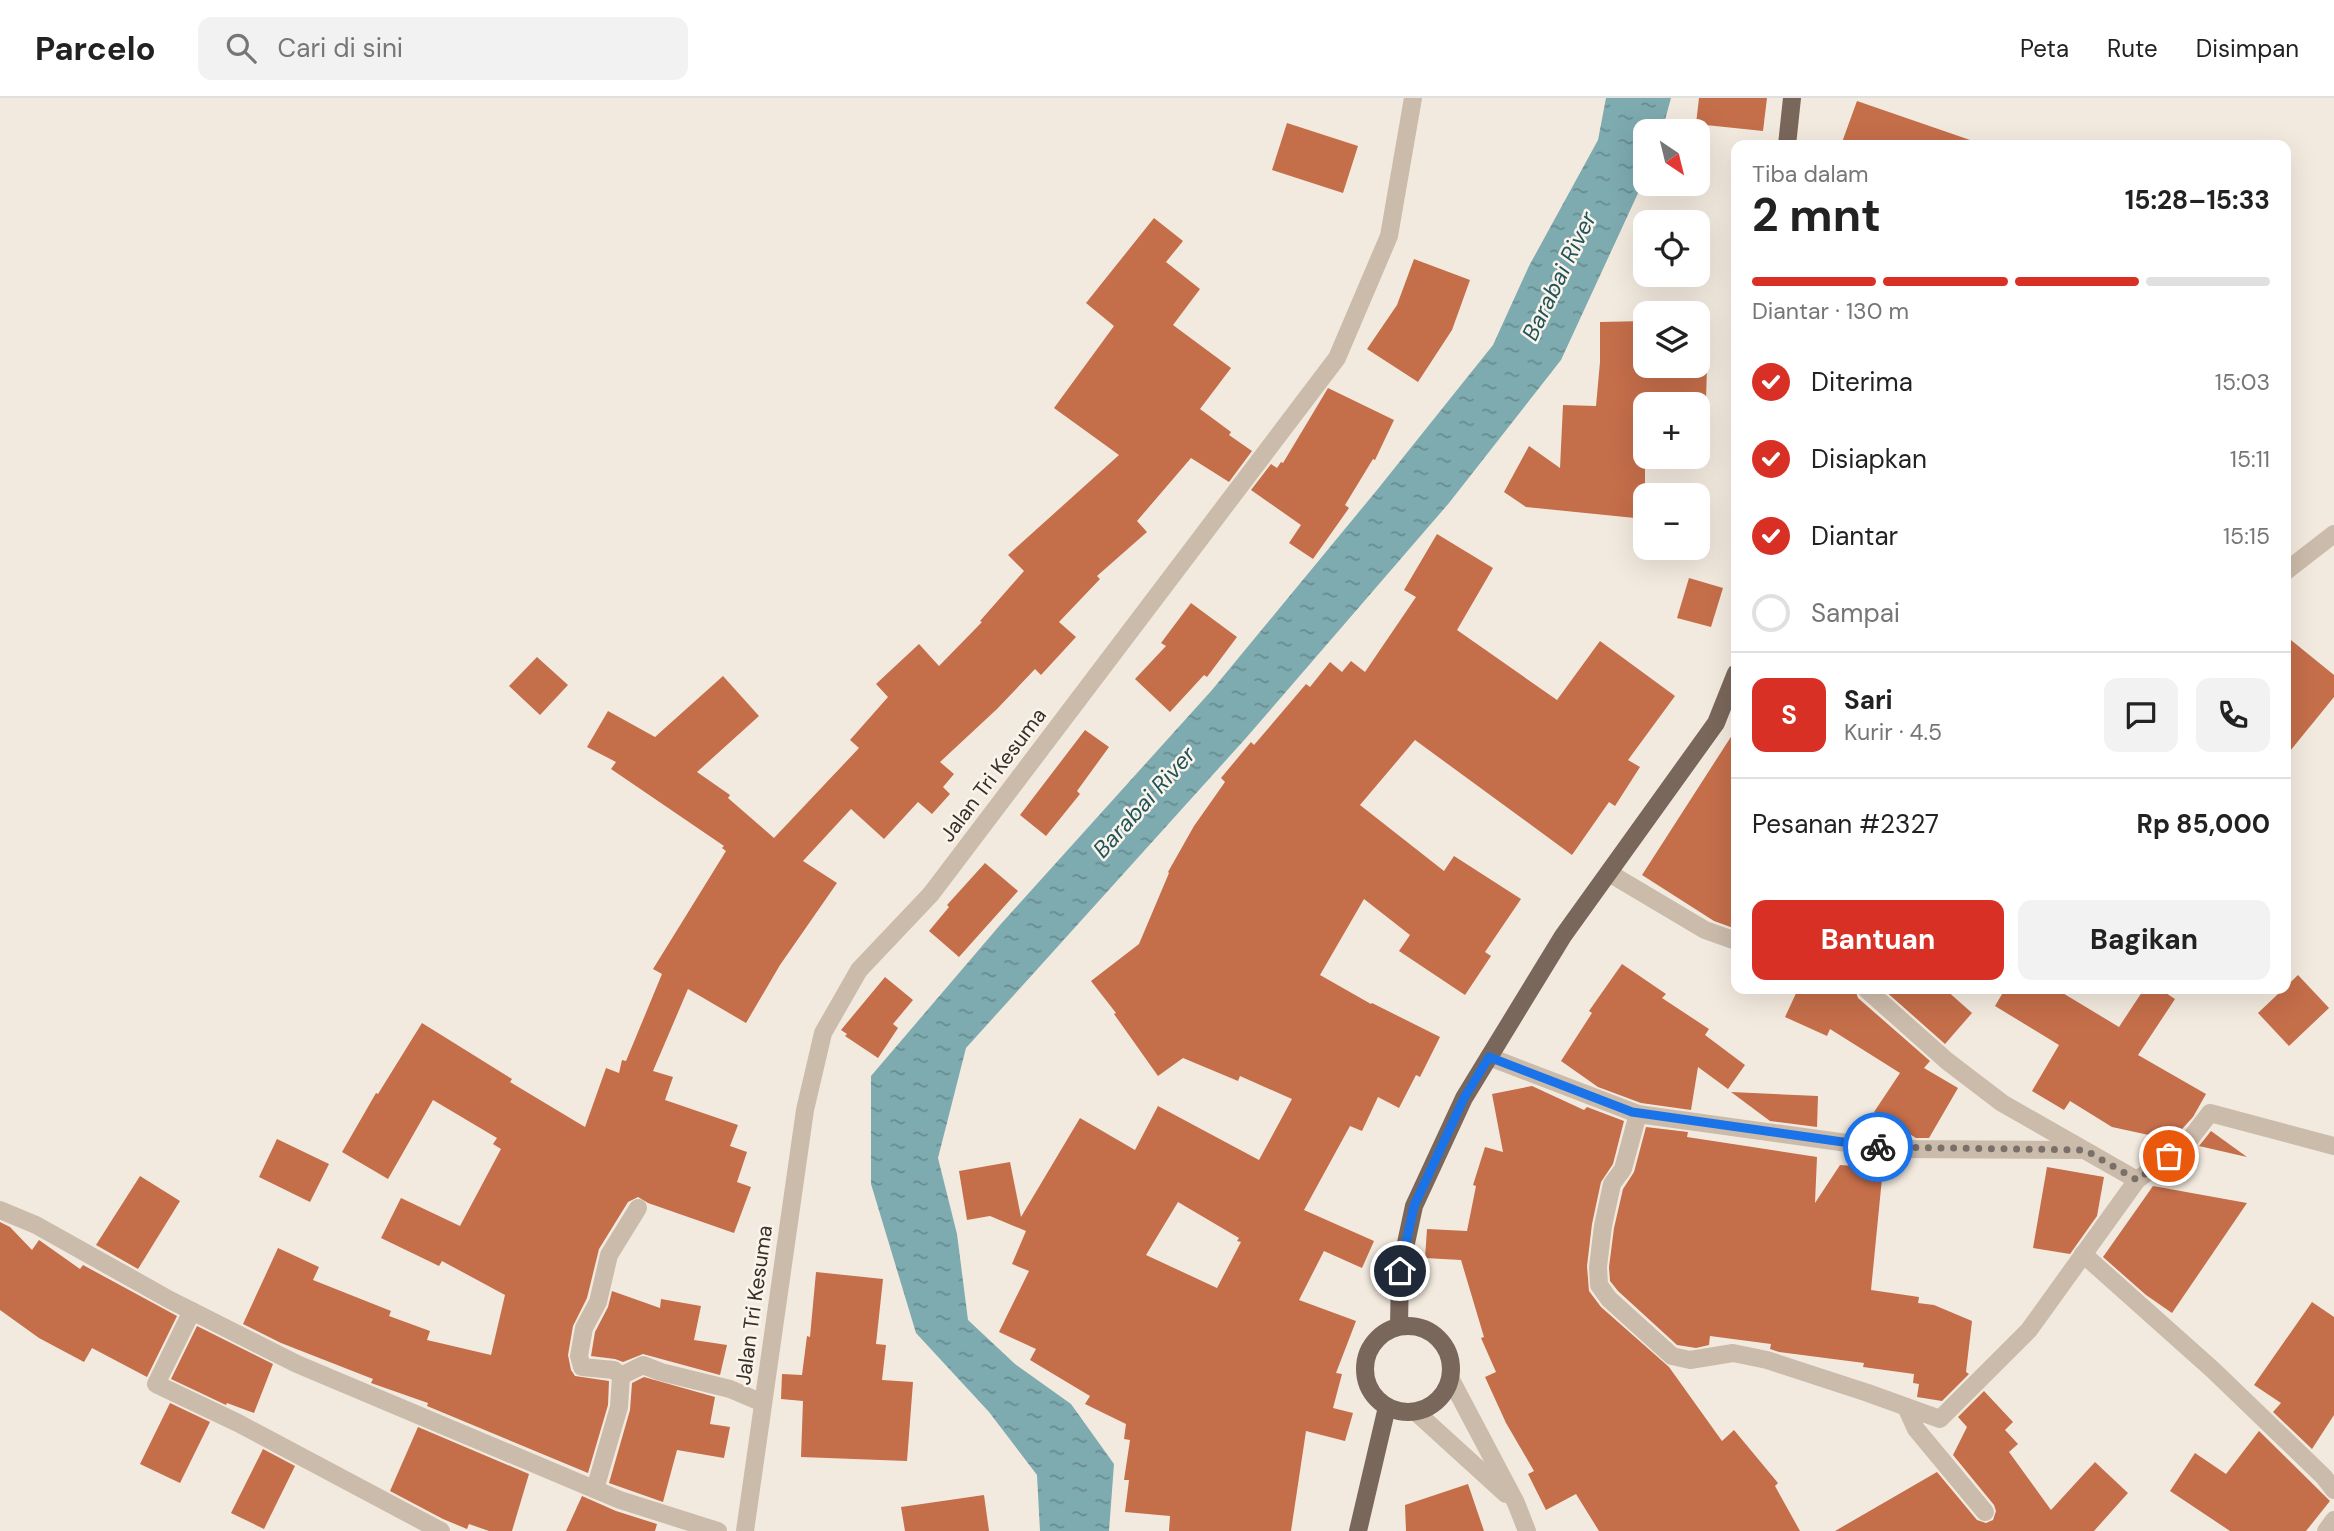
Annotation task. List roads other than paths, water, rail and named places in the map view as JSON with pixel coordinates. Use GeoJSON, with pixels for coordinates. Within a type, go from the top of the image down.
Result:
{"type":"FeatureCollection","features":[{"type":"Feature","properties":{"kind":"main road"},"geometry":{"type":"LineString","coordinates":[[1788,140],[1792,98]]}},
{"type":"Feature","properties":{"kind":"main road"},"geometry":{"type":"LineString","coordinates":[[1399,1326],[1400,1271],[1414,1206],[1464,1098],[1563,936],[1716,723],[1731,686]]}},
{"type":"Feature","properties":{"kind":"main road"},"geometry":{"type":"LineString","coordinates":[[1399,1326],[1415,1326],[1429,1331],[1441,1339],[1449,1353],[1450,1378],[1442,1396],[1417,1413],[1401,1412],[1387,1407],[1375,1398],[1367,1385],[1364,1370],[1366,1355],[1374,1342],[1385,1332],[1399,1326]]}},
{"type":"Feature","properties":{"kind":"main road"},"geometry":{"type":"LineString","coordinates":[[1358,1531],[1387,1407]]}},
{"type":"Feature","properties":{"kind":"street","name":"Jalan Tri Kesuma"},"geometry":{"type":"LineString","coordinates":[[745,1531],[805,1110],[823,1033],[859,970],[931,894],[1337,358],[1389,236],[1413,98]]}},
{"type":"Feature","properties":{"kind":"street"},"geometry":{"type":"LineString","coordinates":[[2291,567],[2334,534]]}},
{"type":"Feature","properties":{"kind":"street"},"geometry":{"type":"LineString","coordinates":[[1609,873],[1705,930],[1731,939]]}},
{"type":"Feature","properties":{"kind":"street"},"geometry":{"type":"LineString","coordinates":[[1872,994],[1947,1061],[2002,1103],[2137,1180]]}},
{"type":"Feature","properties":{"kind":"street"},"geometry":{"type":"LineString","coordinates":[[1489,1057],[1638,1114],[1890,1149],[2085,1150]]}},
{"type":"Feature","properties":{"kind":"street"},"geometry":{"type":"LineString","coordinates":[[1638,1114],[1623,1169],[1612,1184],[1603,1226],[1598,1267],[1599,1285],[1609,1299],[1672,1356],[1690,1360],[1733,1353],[1767,1360],[1940,1419],[2029,1330],[2137,1180],[2186,1144],[2210,1113],[2334,1146]]}},
{"type":"Feature","properties":{"kind":"street"},"geometry":{"type":"LineString","coordinates":[[621,1376],[614,1370],[582,1367],[579,1356],[584,1328],[598,1301],[609,1255],[638,1208]]}},
{"type":"Feature","properties":{"kind":"street"},"geometry":{"type":"LineString","coordinates":[[0,1210],[36,1225],[192,1311],[297,1364],[620,1500],[718,1531]]}},
{"type":"Feature","properties":{"kind":"street"},"geometry":{"type":"LineString","coordinates":[[2083,1254],[2213,1370],[2324,1477],[2334,1490]]}},
{"type":"Feature","properties":{"kind":"street"},"geometry":{"type":"LineString","coordinates":[[192,1311],[156,1384],[237,1423],[441,1531]]}},
{"type":"Feature","properties":{"kind":"street"},"geometry":{"type":"LineString","coordinates":[[621,1376],[643,1365],[730,1389],[763,1403]]}},
{"type":"Feature","properties":{"kind":"street"},"geometry":{"type":"LineString","coordinates":[[595,1489],[619,1407],[621,1376]]}},
{"type":"Feature","properties":{"kind":"street"},"geometry":{"type":"LineString","coordinates":[[1450,1378],[1516,1503],[1527,1531]]}},
{"type":"Feature","properties":{"kind":"street"},"geometry":{"type":"LineString","coordinates":[[1906,1407],[1916,1429],[1985,1512]]}},
{"type":"Feature","properties":{"kind":"street"},"geometry":{"type":"LineString","coordinates":[[1417,1413],[1516,1503]]}},
{"type":"Feature","properties":{"kind":"street"},"geometry":{"type":"LineString","coordinates":[[2326,1531],[2334,1520]]}},
{"type":"Feature","properties":{"kind":"water","name":"Barabai River"},"geometry":{"type":"Polygon","coordinates":[[[1606,98],[1671,98],[1665,119],[1633,119],[1633,196],[1637,196],[1561,360],[1449,503],[1246,738],[966,1048],[938,1158],[957,1234],[968,1320],[1015,1364],[1071,1404],[1114,1464],[1109,1531],[1040,1531],[1037,1475],[989,1412],[916,1333],[871,1184],[871,1076],[1000,925],[1212,690],[1493,345],[1529,266],[1598,140],[1606,98]]]}}]}
